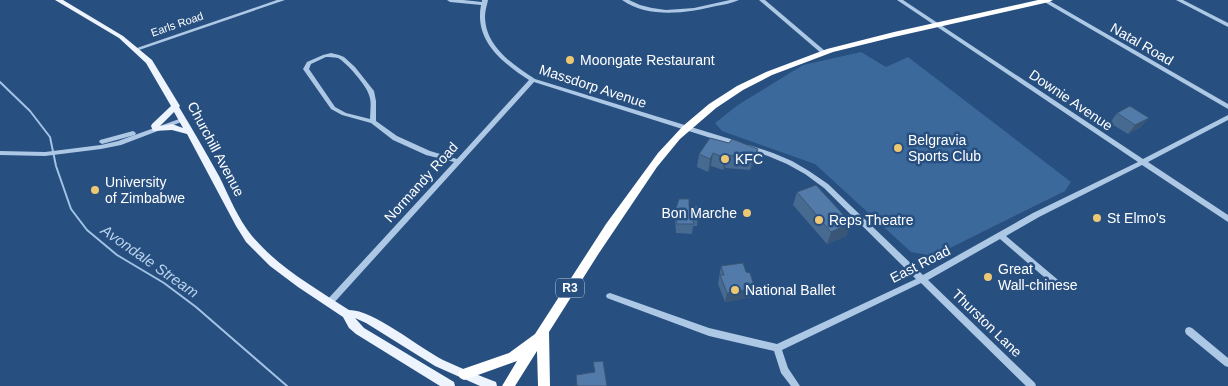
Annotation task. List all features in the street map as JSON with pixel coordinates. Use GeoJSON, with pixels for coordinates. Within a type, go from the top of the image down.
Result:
{"type":"FeatureCollection","features":[{"type":"Feature","properties":{"kind":"highway","name":"R3"},"geometry":{"type":"LineString","coordinates":[[508,386],[602,237],[661,155],[686,128],[718,102],[761,76],[798,59],[1046,0]]}},
{"type":"Feature","properties":{"kind":"highway"},"geometry":{"type":"LineString","coordinates":[[464,374],[513,357],[543,332]]}},
{"type":"Feature","properties":{"kind":"highway"},"geometry":{"type":"LineString","coordinates":[[543,332],[544,386]]}},
{"type":"Feature","properties":{"kind":"main road","name":"Churchill Avenue"},"geometry":{"type":"LineString","coordinates":[[58,0],[110,30],[136,49],[152,66],[249,238],[273,263],[347,314],[353,325],[360,331],[450,386]]}},
{"type":"Feature","properties":{"kind":"main road"},"geometry":{"type":"LineString","coordinates":[[155,127],[176,106]]}},
{"type":"Feature","properties":{"kind":"main road"},"geometry":{"type":"LineString","coordinates":[[155,127],[172,127],[190,132]]}},
{"type":"Feature","properties":{"kind":"main road","name":"Churchill Avenue"},"geometry":{"type":"LineString","coordinates":[[347,314],[356,314],[370,320],[440,363],[492,386]]}},
{"type":"Feature","properties":{"kind":"street","name":"Earls Road"},"geometry":{"type":"LineString","coordinates":[[136,49],[282,0]]}},
{"type":"Feature","properties":{"kind":"street"},"geometry":{"type":"LineString","coordinates":[[450,0],[484,2]]}},
{"type":"Feature","properties":{"kind":"street"},"geometry":{"type":"LineString","coordinates":[[625,0],[633,5],[662,11],[686,11],[736,0]]}},
{"type":"Feature","properties":{"kind":"street"},"geometry":{"type":"LineString","coordinates":[[762,0],[823,52]]}},
{"type":"Feature","properties":{"kind":"street","name":"Downie Avenue"},"geometry":{"type":"LineString","coordinates":[[900,0],[1228,219]]}},
{"type":"Feature","properties":{"kind":"street","name":"Natal Road"},"geometry":{"type":"LineString","coordinates":[[1046,0],[1228,107]]}},
{"type":"Feature","properties":{"kind":"street"},"geometry":{"type":"LineString","coordinates":[[1179,0],[1228,25]]}},
{"type":"Feature","properties":{"kind":"street","name":"Massdorp Avenue"},"geometry":{"type":"LineString","coordinates":[[484,2],[481,20],[486,36],[494,50],[510,65],[533,80],[782,157],[810,173],[826,186],[923,279]]}},
{"type":"Feature","properties":{"kind":"street"},"geometry":{"type":"LineString","coordinates":[[373,122],[374,100],[371,92],[347,60],[332,54],[309,62],[306,69],[333,108],[344,114],[373,122],[395,138],[428,153],[457,161]]}},
{"type":"Feature","properties":{"kind":"street","name":"Normandy Road"},"geometry":{"type":"LineString","coordinates":[[329,303],[533,80]]}},
{"type":"Feature","properties":{"kind":"street","name":"East Road"},"geometry":{"type":"LineString","coordinates":[[777,348],[923,279],[1036,216],[1228,117]]}},
{"type":"Feature","properties":{"kind":"street"},"geometry":{"type":"LineString","coordinates":[[0,153],[45,154],[100,147],[120,143],[155,127],[181,118]]}},
{"type":"Feature","properties":{"kind":"street"},"geometry":{"type":"LineString","coordinates":[[1001,236],[1061,287]]}},
{"type":"Feature","properties":{"kind":"street","name":"Thurston Lane"},"geometry":{"type":"LineString","coordinates":[[923,279],[1032,386]]}},
{"type":"Feature","properties":{"kind":"street"},"geometry":{"type":"LineString","coordinates":[[610,296],[709,332],[777,348],[784,370],[796,386]]}},
{"type":"Feature","properties":{"kind":"street"},"geometry":{"type":"LineString","coordinates":[[1189,331],[1228,362]]}},
{"type":"Feature","properties":{"kind":"shaded area","name":"Belgravia Sports Club"},"geometry":{"type":"Polygon","coordinates":[[[861,52],[886,67],[908,57],[1071,182],[1065,191],[934,256],[911,252],[815,164],[722,131],[715,123],[738,105],[803,65],[861,52]]]}},
{"type":"Feature","properties":{"kind":"building"},"geometry":{"type":"Polygon","coordinates":[[[1130,106],[1149,118],[1135,125],[1117,113],[1130,106]]]}},
{"type":"Feature","properties":{"kind":"building"},"geometry":{"type":"Polygon","coordinates":[[[710,138],[729,143],[732,139],[758,149],[753,158],[727,155],[725,158],[713,153],[710,159],[699,154],[710,138]]]}},
{"type":"Feature","properties":{"kind":"building"},"geometry":{"type":"Polygon","coordinates":[[[816,185],[851,223],[831,232],[797,192],[816,185]]]}},
{"type":"Feature","properties":{"kind":"building"},"geometry":{"type":"Polygon","coordinates":[[[679,199],[689,199],[689,207],[697,206],[698,216],[692,216],[694,224],[677,224],[676,209],[679,199]]]}},
{"type":"Feature","properties":{"kind":"building"},"geometry":{"type":"Polygon","coordinates":[[[743,263],[746,272],[750,273],[755,288],[727,293],[720,275],[724,275],[721,266],[743,263]]]}},
{"type":"Feature","properties":{"kind":"building"},"geometry":{"type":"Polygon","coordinates":[[[603,361],[607,386],[577,386],[576,375],[595,372],[593,362],[603,361]]]}},
{"type":"Feature","properties":{"kind":"waterway","name":"Avondale Stream"},"geometry":{"type":"LineString","coordinates":[[0,82],[30,111],[50,137],[56,166],[71,209],[87,230],[117,255],[164,283],[196,307],[287,386]]}},
{"type":"Feature","properties":{"kind":"place","name":"Moongate Restaurant"},"geometry":{"type":"Point","coordinates":[570,60]}},
{"type":"Feature","properties":{"kind":"place","name":"Belgravia Sports Club"},"geometry":{"type":"Point","coordinates":[898,148]}},
{"type":"Feature","properties":{"kind":"place","name":"KFC"},"geometry":{"type":"Point","coordinates":[725,159]}},
{"type":"Feature","properties":{"kind":"place","name":"University of Zimbabwe"},"geometry":{"type":"Point","coordinates":[95,190]}},
{"type":"Feature","properties":{"kind":"place","name":"Bon Marche"},"geometry":{"type":"Point","coordinates":[747,213]}},
{"type":"Feature","properties":{"kind":"place","name":"St Elmo's"},"geometry":{"type":"Point","coordinates":[1097,218]}},
{"type":"Feature","properties":{"kind":"place","name":"Reps Theatre"},"geometry":{"type":"Point","coordinates":[819,220]}},
{"type":"Feature","properties":{"kind":"place","name":"Great Wall-chinese"},"geometry":{"type":"Point","coordinates":[988,277]}},
{"type":"Feature","properties":{"kind":"place","name":"National Ballet"},"geometry":{"type":"Point","coordinates":[735,290]}}]}
